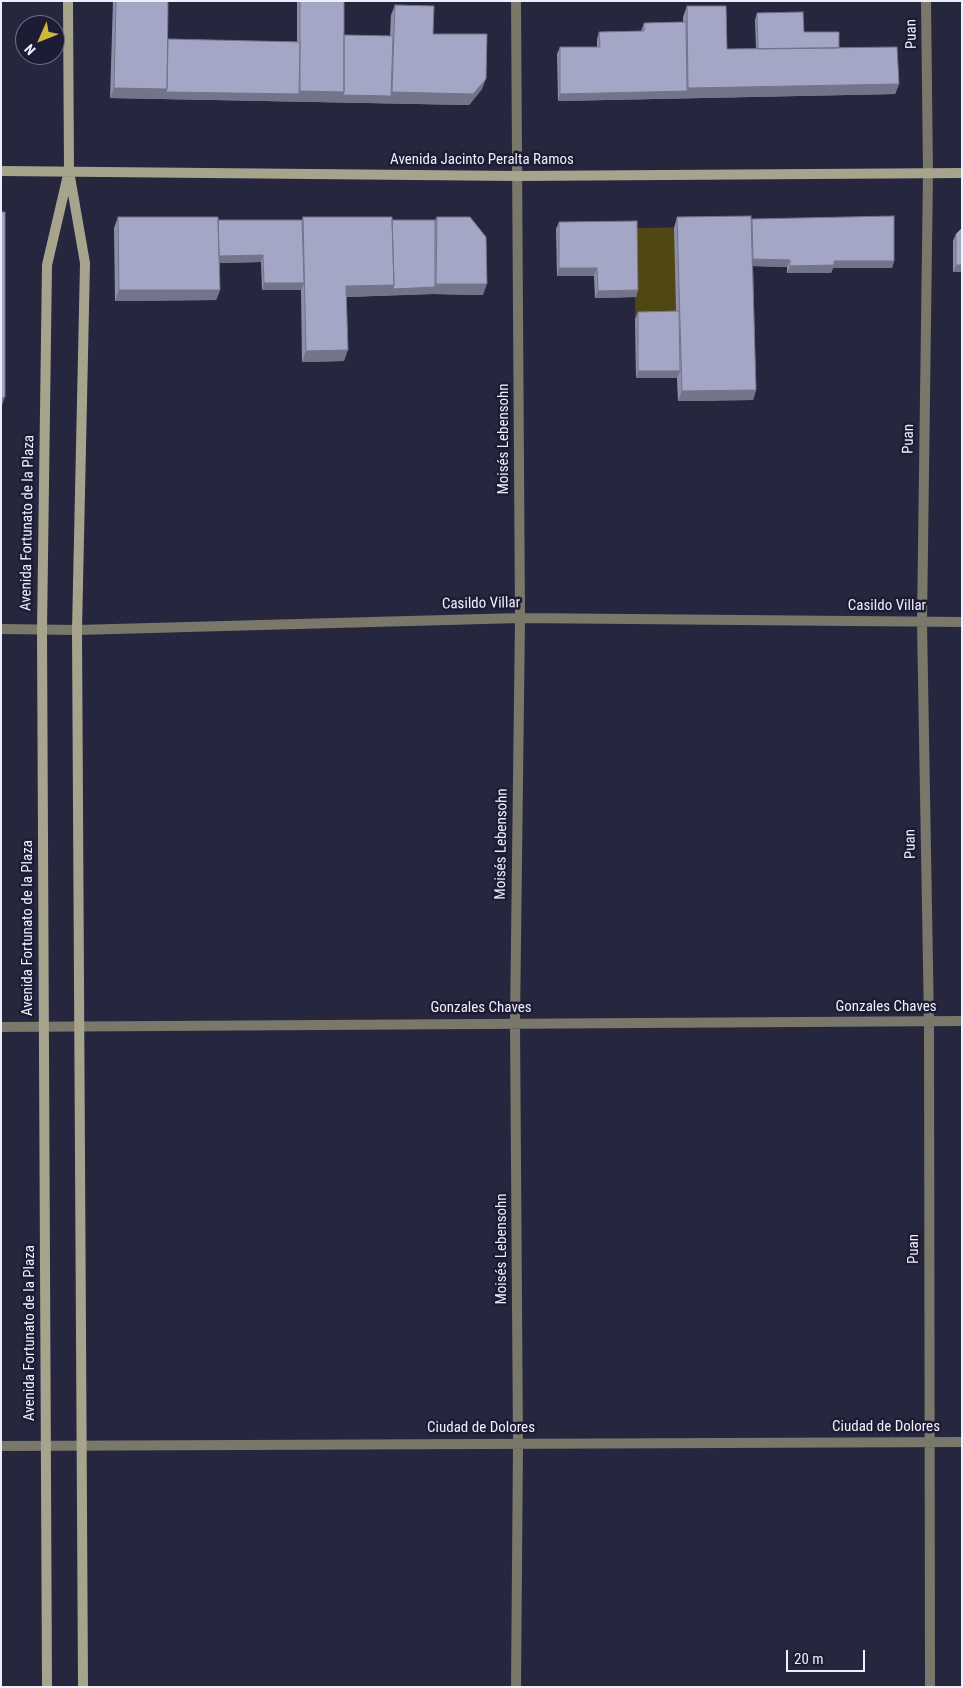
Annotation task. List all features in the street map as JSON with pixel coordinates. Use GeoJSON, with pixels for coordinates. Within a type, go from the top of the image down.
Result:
{"type":"FeatureCollection","features":[{"type":"Feature","properties":{"kind":"main road","name":"Avenida Fortunato de la Plaza"},"geometry":{"type":"LineString","coordinates":[[68,1],[69,171],[85,263],[77,630],[83,1687]]}},
{"type":"Feature","properties":{"kind":"main road","name":"Avenida Jacinto Peralta Ramos"},"geometry":{"type":"LineString","coordinates":[[1,171],[517,176],[962,173]]}},
{"type":"Feature","properties":{"kind":"main road","name":"Avenida Fortunato de la Plaza"},"geometry":{"type":"LineString","coordinates":[[47,1687],[42,630],[47,265],[69,171]]}},
{"type":"Feature","properties":{"kind":"street","name":"Moisés Lebensohn"},"geometry":{"type":"LineString","coordinates":[[516,1],[520,618],[515,1023],[518,1443],[516,1687]]}},
{"type":"Feature","properties":{"kind":"street","name":"Puan"},"geometry":{"type":"LineString","coordinates":[[926,1],[928,173],[922,622],[929,1022],[930,1687]]}},
{"type":"Feature","properties":{"kind":"street","name":"Casildo Villar"},"geometry":{"type":"LineString","coordinates":[[1,629],[77,630],[520,618],[962,622]]}},
{"type":"Feature","properties":{"kind":"street","name":"Gonzales Chaves"},"geometry":{"type":"LineString","coordinates":[[1,1026],[962,1022]]}},
{"type":"Feature","properties":{"kind":"street","name":"Ciudad de Dolores"},"geometry":{"type":"LineString","coordinates":[[1,1446],[962,1442]]}},
{"type":"Feature","properties":{"kind":"shaded area"},"geometry":{"type":"Polygon","coordinates":[[[712,227],[716,401],[678,401],[677,378],[636,378],[634,228],[712,227]]]}},
{"type":"Feature","properties":{"kind":"building"},"geometry":{"type":"Polygon","coordinates":[[[116,1],[168,1],[167,89],[114,88],[116,1]]]}},
{"type":"Feature","properties":{"kind":"building"},"geometry":{"type":"Polygon","coordinates":[[[300,1],[344,1],[344,92],[300,91],[300,1]]]}},
{"type":"Feature","properties":{"kind":"building"},"geometry":{"type":"Polygon","coordinates":[[[395,5],[434,6],[433,34],[487,34],[486,79],[473,94],[392,92],[395,5]]]}},
{"type":"Feature","properties":{"kind":"building"},"geometry":{"type":"Polygon","coordinates":[[[687,6],[726,6],[727,49],[897,47],[899,84],[688,88],[687,6]]]}},
{"type":"Feature","properties":{"kind":"building"},"geometry":{"type":"Polygon","coordinates":[[[803,12],[804,32],[839,32],[839,48],[758,49],[757,13],[803,12]]]}},
{"type":"Feature","properties":{"kind":"building"},"geometry":{"type":"Polygon","coordinates":[[[686,22],[687,91],[560,94],[560,47],[600,47],[599,32],[644,31],[644,23],[686,22]]]}},
{"type":"Feature","properties":{"kind":"building"},"geometry":{"type":"Polygon","coordinates":[[[344,35],[393,36],[391,96],[343,95],[344,35]]]}},
{"type":"Feature","properties":{"kind":"building"},"geometry":{"type":"Polygon","coordinates":[[[168,39],[300,42],[299,94],[166,92],[168,39]]]}},
{"type":"Feature","properties":{"kind":"building"},"geometry":{"type":"Polygon","coordinates":[[[1,212],[5,212],[5,397],[1,398],[1,212]]]}},
{"type":"Feature","properties":{"kind":"building"},"geometry":{"type":"Polygon","coordinates":[[[751,216],[756,390],[682,391],[677,217],[751,216]]]}},
{"type":"Feature","properties":{"kind":"building"},"geometry":{"type":"Polygon","coordinates":[[[894,216],[894,261],[834,261],[834,265],[790,266],[790,260],[753,259],[752,219],[894,216]]]}},
{"type":"Feature","properties":{"kind":"building"},"geometry":{"type":"Polygon","coordinates":[[[118,217],[218,217],[220,290],[119,290],[118,217]]]}},
{"type":"Feature","properties":{"kind":"building"},"geometry":{"type":"Polygon","coordinates":[[[303,217],[392,217],[394,285],[346,286],[348,350],[306,351],[303,217]]]}},
{"type":"Feature","properties":{"kind":"building"},"geometry":{"type":"Polygon","coordinates":[[[437,217],[470,217],[486,237],[487,284],[436,284],[437,217]]]}},
{"type":"Feature","properties":{"kind":"building"},"geometry":{"type":"Polygon","coordinates":[[[218,220],[302,220],[304,283],[264,283],[263,255],[219,256],[218,220]]]}},
{"type":"Feature","properties":{"kind":"building"},"geometry":{"type":"Polygon","coordinates":[[[392,220],[435,220],[435,287],[393,289],[392,220]]]}},
{"type":"Feature","properties":{"kind":"building"},"geometry":{"type":"Polygon","coordinates":[[[637,221],[638,290],[598,291],[597,268],[559,268],[559,222],[637,221]]]}},
{"type":"Feature","properties":{"kind":"building"},"geometry":{"type":"Polygon","coordinates":[[[962,228],[962,265],[956,265],[956,234],[962,228]]]}},
{"type":"Feature","properties":{"kind":"building"},"geometry":{"type":"Polygon","coordinates":[[[679,311],[680,371],[638,371],[638,312],[679,311]]]}}]}
